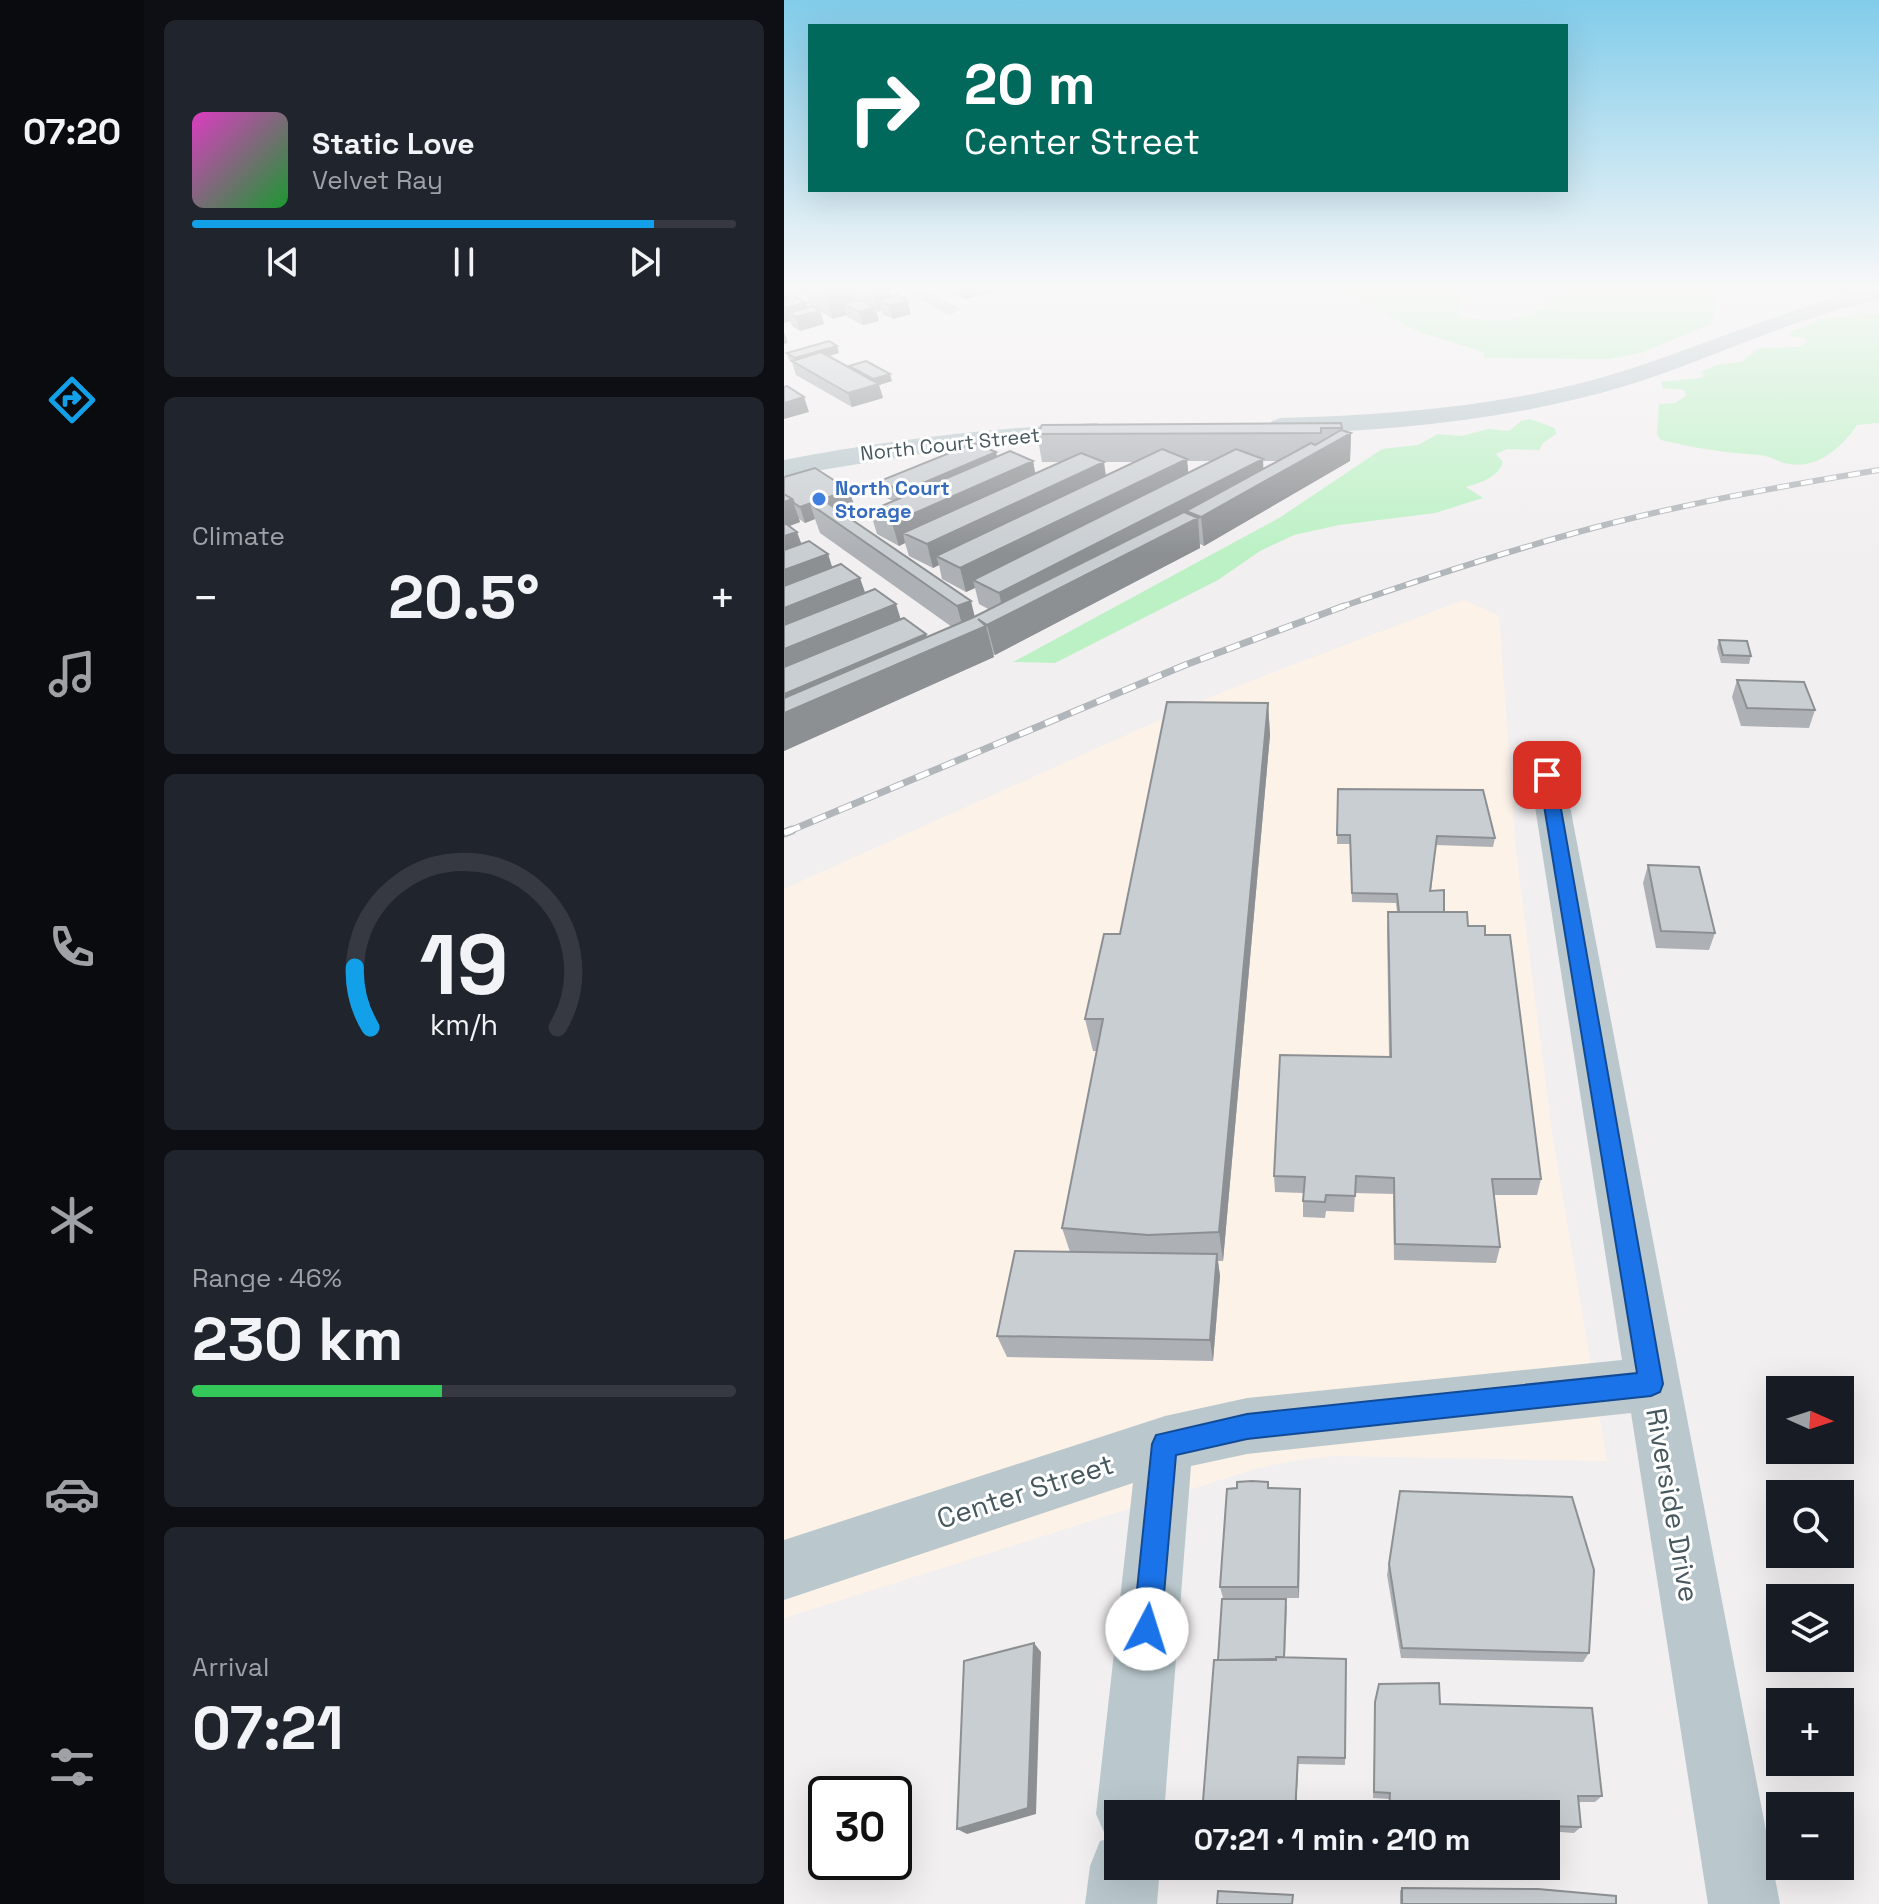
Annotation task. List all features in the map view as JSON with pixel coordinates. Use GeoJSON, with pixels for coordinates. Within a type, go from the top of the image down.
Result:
{"type":"FeatureCollection","features":[{"type":"Feature","properties":{"kind":"street"},"geometry":{"type":"LineString","coordinates":[[1257,426],[1441,418],[1548,401],[1628,377]]}},
{"type":"Feature","properties":{"kind":"street","name":"North Court Street"},"geometry":{"type":"LineString","coordinates":[[784,468],[878,451],[972,439],[1123,430]]}},
{"type":"Feature","properties":{"kind":"street","name":"Riverside Drive"},"geometry":{"type":"LineString","coordinates":[[1547,775],[1744,1904]]}},
{"type":"Feature","properties":{"kind":"street","name":"Center Street"},"geometry":{"type":"LineString","coordinates":[[784,1570],[1165,1444],[1247,1426],[1651,1384]]}},
{"type":"Feature","properties":{"kind":"street"},"geometry":{"type":"LineString","coordinates":[[1131,1800],[1165,1444]]}},
{"type":"Feature","properties":{"kind":"street"},"geometry":{"type":"LineString","coordinates":[[1121,1904],[1124,1880]]}},
{"type":"Feature","properties":{"kind":"shaded area"},"geometry":{"type":"Polygon","coordinates":[[[1464,600],[1499,616],[1516,851],[1552,1133],[1607,1461],[1336,1456],[1297,1460],[1258,1468],[784,1618],[784,889],[1222,692],[1464,600]]]}},
{"type":"Feature","properties":{"kind":"green space"},"geometry":{"type":"Polygon","coordinates":[[[1879,377],[1879,423],[1857,425],[1845,441],[1829,454],[1800,465],[1764,456],[1661,440],[1657,434],[1659,404],[1675,403],[1686,396],[1684,390],[1663,388],[1661,382],[1699,378],[1879,377]]]}},
{"type":"Feature","properties":{"kind":"green space"},"geometry":{"type":"Polygon","coordinates":[[[1530,419],[1555,428],[1556,434],[1539,450],[1507,449],[1496,454],[1503,462],[1497,472],[1466,487],[1483,498],[1435,513],[1339,525],[1294,535],[1260,551],[1218,580],[1055,663],[1013,662],[1279,518],[1382,449],[1418,445],[1438,434],[1462,436],[1488,429],[1509,431],[1521,421],[1530,419]]]}},
{"type":"Feature","properties":{"kind":"building"},"geometry":{"type":"Polygon","coordinates":[[[820,377],[866,377],[879,384],[848,393],[820,377]]]}},
{"type":"Feature","properties":{"kind":"building"},"geometry":{"type":"Polygon","coordinates":[[[784,387],[804,397],[784,403],[784,387]]]}},
{"type":"Feature","properties":{"kind":"building"},"geometry":{"type":"Polygon","coordinates":[[[1341,423],[1342,428],[1321,428],[1321,433],[1037,434],[1042,425],[1341,423]]]}},
{"type":"Feature","properties":{"kind":"building"},"geometry":{"type":"Polygon","coordinates":[[[1341,430],[1351,433],[1201,517],[1186,511],[1311,443],[1315,445],[1341,430]]]}},
{"type":"Feature","properties":{"kind":"building"},"geometry":{"type":"Polygon","coordinates":[[[974,443],[996,452],[902,492],[880,481],[974,443]]]}},
{"type":"Feature","properties":{"kind":"building"},"geometry":{"type":"Polygon","coordinates":[[[1162,449],[1187,459],[960,568],[936,556],[1162,449]]]}},
{"type":"Feature","properties":{"kind":"building"},"geometry":{"type":"Polygon","coordinates":[[[1236,449],[1263,459],[999,593],[973,580],[1236,449]]]}},
{"type":"Feature","properties":{"kind":"building"},"geometry":{"type":"Polygon","coordinates":[[[1010,451],[1033,461],[892,523],[870,511],[1010,451]]]}},
{"type":"Feature","properties":{"kind":"building"},"geometry":{"type":"Polygon","coordinates":[[[1081,453],[1104,462],[927,544],[903,533],[1081,453]]]}},
{"type":"Feature","properties":{"kind":"building"},"geometry":{"type":"Polygon","coordinates":[[[815,468],[849,490],[800,507],[784,494],[784,477],[815,468]]]}},
{"type":"Feature","properties":{"kind":"building"},"geometry":{"type":"Polygon","coordinates":[[[823,500],[971,601],[957,606],[810,504],[823,500]]]}},
{"type":"Feature","properties":{"kind":"building"},"geometry":{"type":"Polygon","coordinates":[[[1184,512],[1198,518],[987,625],[978,619],[986,626],[784,713],[784,698],[974,617],[1184,512]]]}},
{"type":"Feature","properties":{"kind":"building"},"geometry":{"type":"Polygon","coordinates":[[[785,523],[797,532],[784,536],[785,523]]]}},
{"type":"Feature","properties":{"kind":"building"},"geometry":{"type":"Polygon","coordinates":[[[809,541],[828,554],[784,570],[784,550],[809,541]]]}},
{"type":"Feature","properties":{"kind":"building"},"geometry":{"type":"Polygon","coordinates":[[[841,564],[860,578],[784,608],[784,586],[841,564]]]}},
{"type":"Feature","properties":{"kind":"building"},"geometry":{"type":"Polygon","coordinates":[[[875,589],[896,604],[784,649],[784,625],[875,589]]]}},
{"type":"Feature","properties":{"kind":"building"},"geometry":{"type":"Polygon","coordinates":[[[904,618],[926,634],[784,694],[784,667],[904,618]]]}},
{"type":"Feature","properties":{"kind":"building"},"geometry":{"type":"Polygon","coordinates":[[[1719,640],[1747,641],[1751,656],[1723,655],[1719,640]]]}},
{"type":"Feature","properties":{"kind":"building"},"geometry":{"type":"Polygon","coordinates":[[[1737,680],[1804,682],[1815,710],[1747,708],[1737,680]]]}},
{"type":"Feature","properties":{"kind":"building"},"geometry":{"type":"Polygon","coordinates":[[[1167,702],[1268,703],[1219,1232],[1148,1235],[1062,1228],[1103,1019],[1085,1019],[1104,934],[1120,934],[1167,702]]]}},
{"type":"Feature","properties":{"kind":"building"},"geometry":{"type":"Polygon","coordinates":[[[1338,789],[1483,790],[1495,838],[1437,836],[1430,891],[1444,890],[1444,912],[1399,912],[1397,894],[1352,893],[1350,835],[1337,835],[1338,789]]]}},
{"type":"Feature","properties":{"kind":"building"},"geometry":{"type":"Polygon","coordinates":[[[1648,865],[1699,867],[1715,933],[1661,931],[1648,865]]]}},
{"type":"Feature","properties":{"kind":"building"},"geometry":{"type":"Polygon","coordinates":[[[1388,912],[1467,912],[1468,926],[1485,926],[1485,935],[1510,935],[1541,1179],[1492,1179],[1500,1247],[1395,1244],[1394,1178],[1356,1176],[1355,1196],[1326,1195],[1325,1202],[1303,1201],[1305,1177],[1274,1176],[1280,1055],[1391,1057],[1388,912]]]}},
{"type":"Feature","properties":{"kind":"building"},"geometry":{"type":"Polygon","coordinates":[[[1015,1251],[1217,1254],[1210,1340],[997,1336],[1015,1251]]]}},
{"type":"Feature","properties":{"kind":"building"},"geometry":{"type":"Polygon","coordinates":[[[1237,1482],[1268,1482],[1268,1488],[1300,1489],[1298,1587],[1220,1587],[1227,1489],[1237,1488],[1237,1482]]]}},
{"type":"Feature","properties":{"kind":"building"},"geometry":{"type":"Polygon","coordinates":[[[1400,1491],[1572,1497],[1594,1570],[1589,1653],[1402,1648],[1389,1564],[1400,1491]]]}},
{"type":"Feature","properties":{"kind":"building"},"geometry":{"type":"Polygon","coordinates":[[[1222,1599],[1286,1599],[1284,1657],[1218,1660],[1222,1599]]]}},
{"type":"Feature","properties":{"kind":"building"},"geometry":{"type":"Polygon","coordinates":[[[1034,1643],[1028,1808],[957,1829],[964,1661],[1034,1643]]]}},
{"type":"Feature","properties":{"kind":"building"},"geometry":{"type":"Polygon","coordinates":[[[1276,1657],[1346,1659],[1345,1758],[1298,1757],[1296,1800],[1203,1800],[1214,1660],[1276,1660],[1276,1657]]]}},
{"type":"Feature","properties":{"kind":"building"},"geometry":{"type":"Polygon","coordinates":[[[1439,1683],[1440,1704],[1592,1708],[1602,1796],[1578,1796],[1581,1827],[1560,1826],[1560,1800],[1390,1800],[1390,1793],[1374,1792],[1375,1702],[1379,1684],[1439,1683]]]}},
{"type":"Feature","properties":{"kind":"building"},"geometry":{"type":"Polygon","coordinates":[[[1402,1888],[1538,1889],[1616,1896],[1616,1904],[1402,1904],[1402,1888]]]}},
{"type":"Feature","properties":{"kind":"building"},"geometry":{"type":"Polygon","coordinates":[[[1218,1891],[1293,1895],[1292,1904],[1217,1904],[1218,1891]]]}},
{"type":"Feature","properties":{"kind":"railway"},"geometry":{"type":"LineString","coordinates":[[1344,606],[1593,528],[1735,496],[1879,470]]}},
{"type":"Feature","properties":{"kind":"railway"},"geometry":{"type":"LineString","coordinates":[[790,831],[1185,665],[1344,606]]}},
{"type":"Feature","properties":{"kind":"railway"},"geometry":{"type":"LineString","coordinates":[[1338,608],[1344,606]]}},
{"type":"Feature","properties":{"kind":"railway"},"geometry":{"type":"LineString","coordinates":[[784,833],[790,831]]}},
{"type":"Feature","properties":{"kind":"place","name":"North Court Storage"},"geometry":{"type":"Point","coordinates":[819,499]}},
{"type":"Feature","properties":{"kind":"route"},"geometry":{"type":"LineString","coordinates":[[1147,1629],[1165,1444],[1247,1426],[1651,1384],[1547,775]]}}]}
